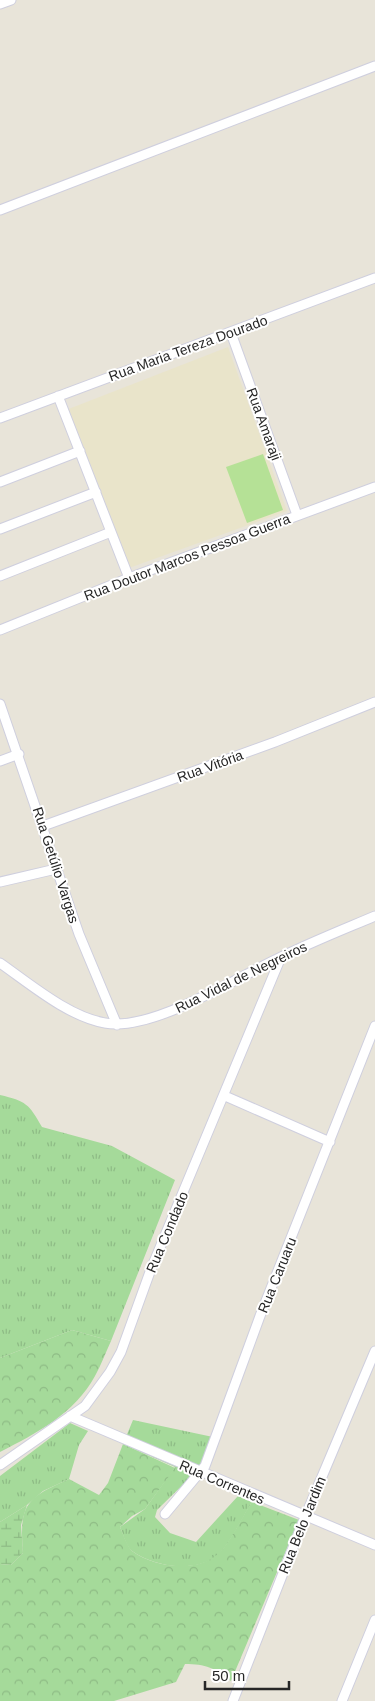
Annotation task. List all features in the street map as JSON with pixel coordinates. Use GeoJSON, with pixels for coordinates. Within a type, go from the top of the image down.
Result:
{"type":"FeatureCollection","features":[{"type":"Feature","properties":{"kind":"street"},"geometry":{"type":"LineString","coordinates":[[0,4],[11,0]]}},
{"type":"Feature","properties":{"kind":"street"},"geometry":{"type":"LineString","coordinates":[[0,210],[375,66]]}},
{"type":"Feature","properties":{"kind":"street","name":"Rua Maria Tereza Dourado"},"geometry":{"type":"LineString","coordinates":[[0,418],[375,278]]}},
{"type":"Feature","properties":{"kind":"street","name":"Rua Amaraji"},"geometry":{"type":"LineString","coordinates":[[231,333],[297,515]]}},
{"type":"Feature","properties":{"kind":"street"},"geometry":{"type":"LineString","coordinates":[[58,396],[129,578]]}},
{"type":"Feature","properties":{"kind":"street"},"geometry":{"type":"LineString","coordinates":[[0,482],[80,451]]}},
{"type":"Feature","properties":{"kind":"street","name":"Rua Doutor Marcos Pessoa Guerra"},"geometry":{"type":"LineString","coordinates":[[0,630],[129,578],[375,487]]}},
{"type":"Feature","properties":{"kind":"street"},"geometry":{"type":"LineString","coordinates":[[0,529],[96,492]]}},
{"type":"Feature","properties":{"kind":"street"},"geometry":{"type":"LineString","coordinates":[[0,576],[111,532]]}},
{"type":"Feature","properties":{"kind":"street","name":"Rua Vitória"},"geometry":{"type":"LineString","coordinates":[[43,826],[275,742],[375,702]]}},
{"type":"Feature","properties":{"kind":"street","name":"Rua Getúlio Vargas"},"geometry":{"type":"LineString","coordinates":[[0,704],[19,754],[56,869],[89,961],[117,1025]]}},
{"type":"Feature","properties":{"kind":"street"},"geometry":{"type":"LineString","coordinates":[[0,761],[19,754]]}},
{"type":"Feature","properties":{"kind":"street"},"geometry":{"type":"LineString","coordinates":[[0,882],[56,869]]}},
{"type":"Feature","properties":{"kind":"street","name":"Rua Vidal de Negreiros"},"geometry":{"type":"LineString","coordinates":[[0,963],[51,998],[102,1023],[117,1025],[146,1020],[169,1012],[281,957],[375,916]]}},
{"type":"Feature","properties":{"kind":"street","name":"Rua Condado"},"geometry":{"type":"LineString","coordinates":[[0,1466],[84,1406],[110,1372],[121,1352],[151,1269],[281,957]]}},
{"type":"Feature","properties":{"kind":"street","name":"Rua Caruaru"},"geometry":{"type":"LineString","coordinates":[[165,1514],[205,1466],[260,1316],[375,1026]]}},
{"type":"Feature","properties":{"kind":"street"},"geometry":{"type":"LineString","coordinates":[[224,1096],[330,1142]]}},
{"type":"Feature","properties":{"kind":"street","name":"Rua Belo Jardim"},"geometry":{"type":"LineString","coordinates":[[232,1701],[305,1517],[375,1351]]}},
{"type":"Feature","properties":{"kind":"street","name":"Rua Correntes"},"geometry":{"type":"LineString","coordinates":[[70,1416],[200,1473],[375,1545]]}},
{"type":"Feature","properties":{"kind":"street"},"geometry":{"type":"LineString","coordinates":[[342,1701],[375,1620]]}},
{"type":"Feature","properties":{"kind":"shaded area"},"geometry":{"type":"Polygon","coordinates":[[[228,347],[287,511],[129,568],[66,410],[228,347]]]}},
{"type":"Feature","properties":{"kind":"green space"},"geometry":{"type":"Polygon","coordinates":[[[263,454],[283,510],[247,523],[226,467],[263,454]]]}},
{"type":"Feature","properties":{"kind":"green space"},"geometry":{"type":"Polygon","coordinates":[[[0,1095],[16,1099],[30,1108],[42,1127],[112,1146],[175,1180],[111,1341],[72,1330],[0,1358],[0,1095]]]}},
{"type":"Feature","properties":{"kind":"green space"},"geometry":{"type":"Polygon","coordinates":[[[72,1330],[111,1341],[95,1376],[76,1401],[54,1421],[0,1452],[0,1358],[72,1330]]]}},
{"type":"Feature","properties":{"kind":"green space"},"geometry":{"type":"Polygon","coordinates":[[[133,1420],[213,1437],[202,1466],[157,1510],[155,1517],[170,1533],[196,1542],[238,1496],[252,1502],[228,1543],[219,1554],[210,1560],[188,1566],[163,1564],[141,1557],[128,1546],[120,1527],[145,1509],[175,1467],[123,1444],[133,1420]]]}},
{"type":"Feature","properties":{"kind":"green space"},"geometry":{"type":"Polygon","coordinates":[[[70,1423],[88,1431],[79,1445],[69,1479],[43,1491],[27,1505],[0,1522],[0,1476],[70,1423]]]}},
{"type":"Feature","properties":{"kind":"green space"},"geometry":{"type":"Polygon","coordinates":[[[123,1444],[175,1468],[145,1509],[132,1516],[120,1527],[130,1549],[141,1557],[176,1566],[188,1566],[210,1560],[228,1543],[252,1502],[299,1520],[231,1681],[210,1668],[185,1664],[176,1682],[114,1701],[0,1701],[0,1564],[11,1565],[23,1553],[22,1523],[24,1513],[34,1498],[69,1479],[99,1495],[108,1483],[123,1444]]]}},
{"type":"Feature","properties":{"kind":"green space"},"geometry":{"type":"Polygon","coordinates":[[[27,1505],[21,1525],[23,1553],[11,1565],[0,1564],[0,1522],[27,1505]]]}}]}
